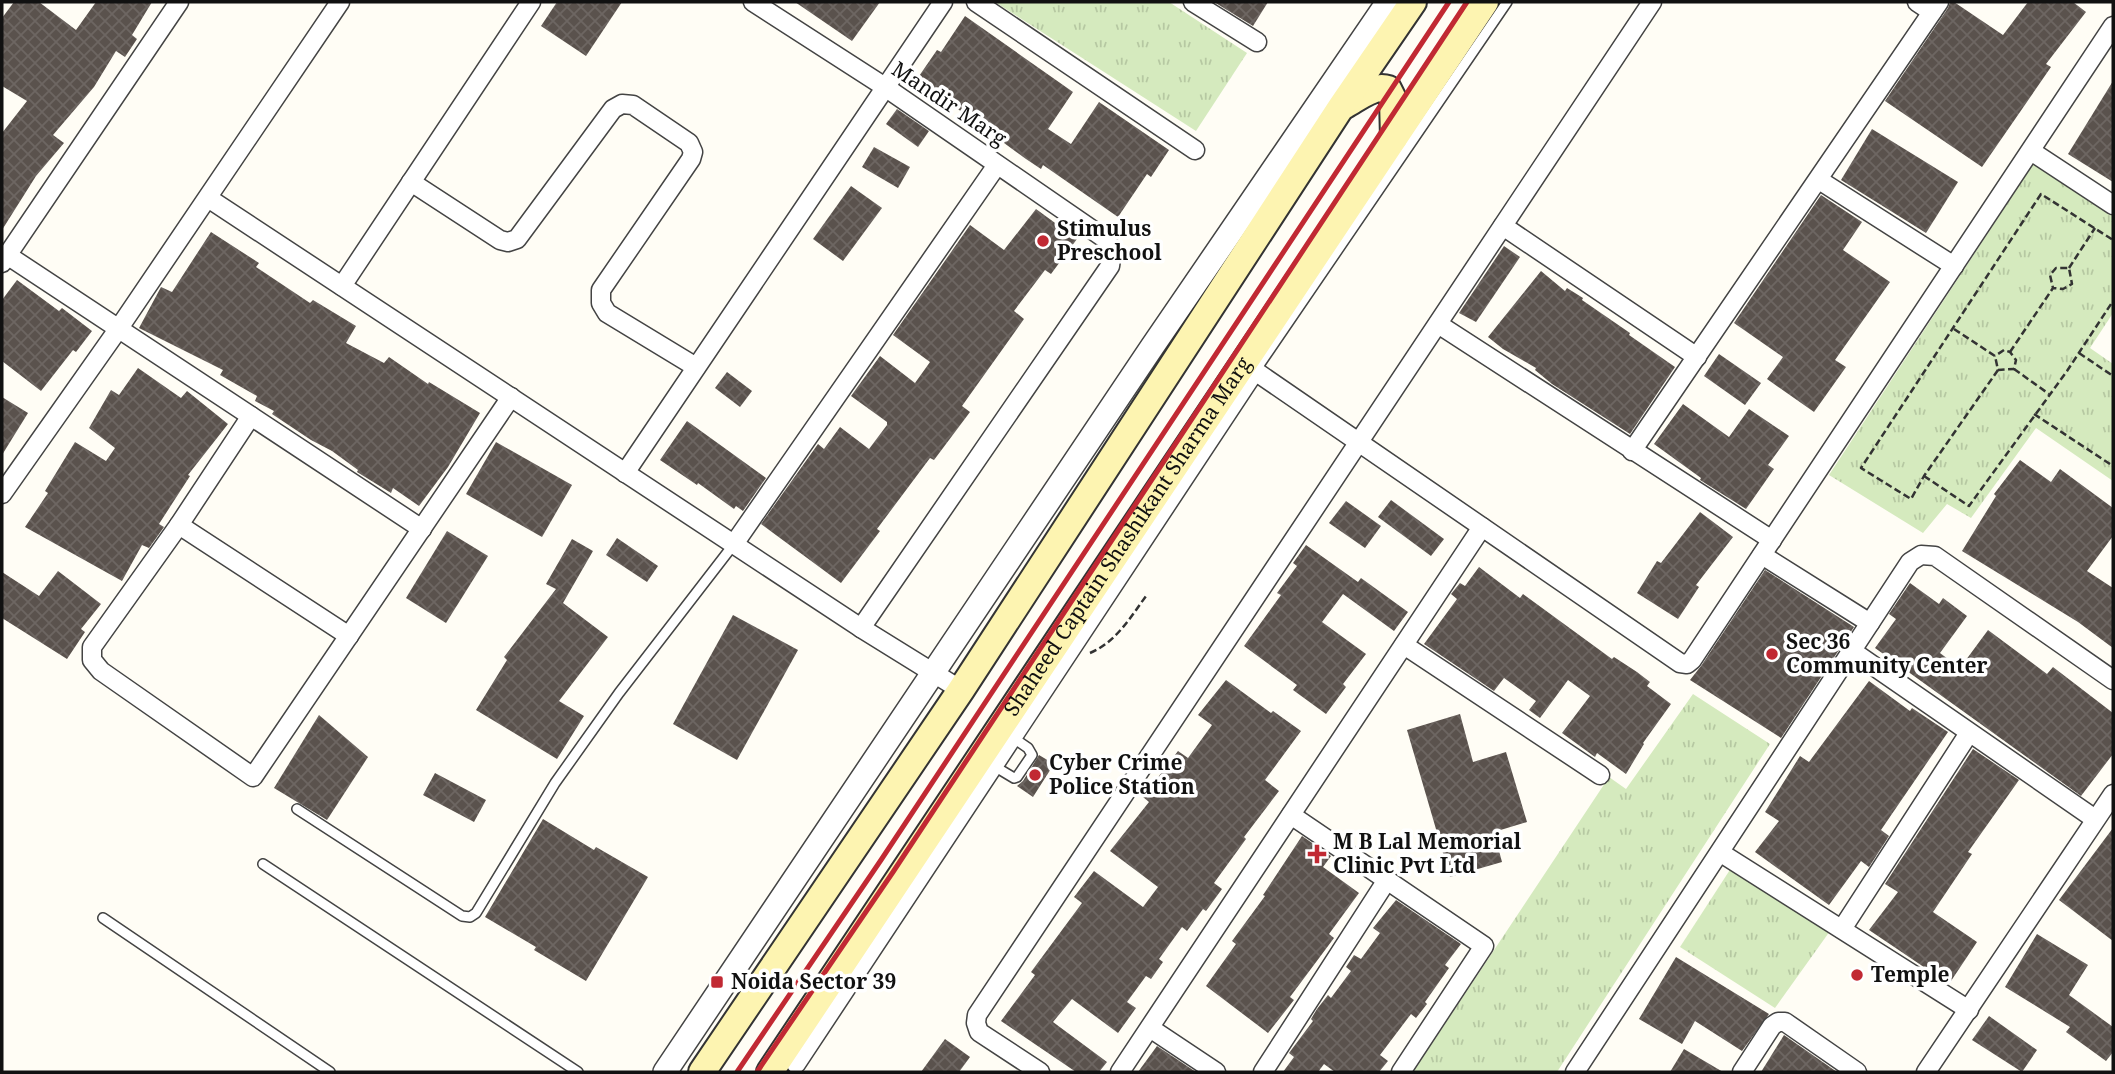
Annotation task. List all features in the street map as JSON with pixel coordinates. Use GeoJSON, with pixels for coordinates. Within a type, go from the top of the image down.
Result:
{"type":"FeatureCollection","features":[{"type":"Feature","properties":{"kind":"main road"},"geometry":{"type":"LineString","coordinates":[[702,1072],[961,690],[1341,107],[1413,2]]}},
{"type":"Feature","properties":{"kind":"main road","name":"Shaheed Captain Shashikant Sharma Marg"},"geometry":{"type":"LineString","coordinates":[[770,1072],[1249,367],[1394,138],[1485,2]]}},
{"type":"Feature","properties":{"kind":"main road"},"geometry":{"type":"LineString","coordinates":[[1341,107],[1374,89],[1388,89],[1393,100],[1394,138]]}},
{"type":"Feature","properties":{"kind":"main road"},"geometry":{"type":"LineString","coordinates":[[795,1068],[808,1016]]}},
{"type":"Feature","properties":{"kind":"street"},"geometry":{"type":"LineString","coordinates":[[179,2],[4,259],[119,328],[422,529]]}},
{"type":"Feature","properties":{"kind":"street"},"geometry":{"type":"LineString","coordinates":[[2,494],[119,328],[340,2]]}},
{"type":"Feature","properties":{"kind":"street"},"geometry":{"type":"LineString","coordinates":[[342,286],[531,2]]}},
{"type":"Feature","properties":{"kind":"street","name":"Mandir Marg"},"geometry":{"type":"LineString","coordinates":[[753,2],[885,88],[1107,240],[1112,252],[1110,266],[862,628]]}},
{"type":"Feature","properties":{"kind":"street"},"geometry":{"type":"LineString","coordinates":[[976,2],[1195,150]]}},
{"type":"Feature","properties":{"kind":"street"},"geometry":{"type":"LineString","coordinates":[[1193,2],[1257,42]]}},
{"type":"Feature","properties":{"kind":"street"},"geometry":{"type":"LineString","coordinates":[[665,1072],[1388,2]]}},
{"type":"Feature","properties":{"kind":"street"},"geometry":{"type":"LineString","coordinates":[[1040,1072],[979,1032],[976,1023],[978,1014],[1652,2]]}},
{"type":"Feature","properties":{"kind":"street"},"geometry":{"type":"LineString","coordinates":[[625,472],[885,88],[939,3]]}},
{"type":"Feature","properties":{"kind":"street"},"geometry":{"type":"LineString","coordinates":[[1632,451],[1819,180],[1929,5]]}},
{"type":"Feature","properties":{"kind":"street"},"geometry":{"type":"LineString","coordinates":[[795,1068],[1013,737],[1249,367],[1679,663],[1687,664],[2113,26]]}},
{"type":"Feature","properties":{"kind":"street"},"geometry":{"type":"LineString","coordinates":[[411,182],[500,240],[508,242],[517,239],[612,109],[622,104],[633,105],[689,143],[693,152],[691,159],[601,290],[601,303],[607,313],[696,367]]}},
{"type":"Feature","properties":{"kind":"street"},"geometry":{"type":"LineString","coordinates":[[2031,151],[2113,205]]}},
{"type":"Feature","properties":{"kind":"street"},"geometry":{"type":"LineString","coordinates":[[734,544],[997,165]]}},
{"type":"Feature","properties":{"kind":"street"},"geometry":{"type":"LineString","coordinates":[[1819,180],[1954,265]]}},
{"type":"Feature","properties":{"kind":"street"},"geometry":{"type":"LineString","coordinates":[[208,198],[862,628],[961,690]]}},
{"type":"Feature","properties":{"kind":"street"},"geometry":{"type":"LineString","coordinates":[[1503,226],[1697,357]]}},
{"type":"Feature","properties":{"kind":"street"},"geometry":{"type":"LineString","coordinates":[[1438,324],[1632,451],[1870,623]]}},
{"type":"Feature","properties":{"kind":"street"},"geometry":{"type":"LineString","coordinates":[[251,416],[179,525],[92,647],[92,660],[101,671],[253,778],[511,397]]}},
{"type":"Feature","properties":{"kind":"street"},"geometry":{"type":"LineString","coordinates":[[179,525],[349,636]]}},
{"type":"Feature","properties":{"kind":"street"},"geometry":{"type":"LineString","coordinates":[[1120,1072],[1482,527]]}},
{"type":"Feature","properties":{"kind":"street"},"geometry":{"type":"LineString","coordinates":[[1576,1072],[1910,562],[1922,555],[1935,556],[2113,680]]}},
{"type":"Feature","properties":{"kind":"street"},"geometry":{"type":"LineString","coordinates":[[1404,645],[1600,775]]}},
{"type":"Feature","properties":{"kind":"street"},"geometry":{"type":"LineString","coordinates":[[1852,651],[2095,819]]}},
{"type":"Feature","properties":{"kind":"street"},"geometry":{"type":"LineString","coordinates":[[1842,929],[1969,733]]}},
{"type":"Feature","properties":{"kind":"street"},"geometry":{"type":"LineString","coordinates":[[1926,1072],[2113,794]]}},
{"type":"Feature","properties":{"kind":"street"},"geometry":{"type":"LineString","coordinates":[[1291,815],[1484,946],[1401,1072]]}},
{"type":"Feature","properties":{"kind":"street"},"geometry":{"type":"LineString","coordinates":[[1721,853],[1969,1010]]}},
{"type":"Feature","properties":{"kind":"street"},"geometry":{"type":"LineString","coordinates":[[1263,1072],[1387,880]]}},
{"type":"Feature","properties":{"kind":"street"},"geometry":{"type":"LineString","coordinates":[[1742,1072],[1772,1026],[1778,1022],[1785,1022],[1857,1072]]}},
{"type":"Feature","properties":{"kind":"street"},"geometry":{"type":"LineString","coordinates":[[1150,1028],[1216,1072]]}},
{"type":"Feature","properties":{"kind":"lane"},"geometry":{"type":"LineString","coordinates":[[1249,367],[1507,2]]}},
{"type":"Feature","properties":{"kind":"lane"},"geometry":{"type":"LineString","coordinates":[[296,808],[462,916],[470,917],[476,913],[555,783],[619,693],[734,544]]}},
{"type":"Feature","properties":{"kind":"lane"},"geometry":{"type":"LineString","coordinates":[[994,766],[1011,777],[1017,777],[1032,755],[1028,748],[1013,737]]}},
{"type":"Feature","properties":{"kind":"lane"},"geometry":{"type":"LineString","coordinates":[[263,864],[579,1072]]}},
{"type":"Feature","properties":{"kind":"lane"},"geometry":{"type":"LineString","coordinates":[[103,918],[330,1072]]}},
{"type":"Feature","properties":{"kind":"path"},"geometry":{"type":"LineString","coordinates":[[1953,328],[1995,356],[1998,370],[1911,499],[1861,468],[2041,194],[2113,240]]}},
{"type":"Feature","properties":{"kind":"path"},"geometry":{"type":"LineString","coordinates":[[2053,288],[2063,289],[2072,284],[2069,268],[2095,228]]}},
{"type":"Feature","properties":{"kind":"path"},"geometry":{"type":"LineString","coordinates":[[2010,352],[2053,288],[2050,275],[2056,268],[2069,268]]}},
{"type":"Feature","properties":{"kind":"path"},"geometry":{"type":"LineString","coordinates":[[1924,476],[1969,506],[2113,301]]}},
{"type":"Feature","properties":{"kind":"path"},"geometry":{"type":"LineString","coordinates":[[1995,356],[2004,350],[2010,352],[2016,360],[2014,369]]}},
{"type":"Feature","properties":{"kind":"path"},"geometry":{"type":"LineString","coordinates":[[2079,352],[2113,376]]}},
{"type":"Feature","properties":{"kind":"path"},"geometry":{"type":"LineString","coordinates":[[1998,370],[2014,369],[2049,394]]}},
{"type":"Feature","properties":{"kind":"path"},"geometry":{"type":"LineString","coordinates":[[2034,414],[2113,466]]}},
{"type":"Feature","properties":{"kind":"path"},"geometry":{"type":"LineString","coordinates":[[1104,647],[1118,634],[1146,596]]}},
{"type":"Feature","properties":{"kind":"green space"},"geometry":{"type":"Polygon","coordinates":[[[995,2],[1169,2],[1247,53],[1196,131],[995,2]]]}},
{"type":"Feature","properties":{"kind":"green space"},"geometry":{"type":"Polygon","coordinates":[[[2034,163],[2113,216],[2113,313],[2090,348],[2113,364],[2113,481],[2036,428],[1971,518],[1947,504],[1923,533],[1829,475],[2034,163]]]}},
{"type":"Feature","properties":{"kind":"green space"},"geometry":{"type":"Polygon","coordinates":[[[1693,694],[1770,744],[1557,1072],[1413,1072],[1609,777],[1626,789],[1693,694]]]}},
{"type":"Feature","properties":{"kind":"green space"},"geometry":{"type":"Polygon","coordinates":[[[1735,862],[1830,931],[1775,1008],[1680,947],[1735,862]]]}},
{"type":"Feature","properties":{"kind":"building"},"geometry":{"type":"Polygon","coordinates":[[[14,2],[39,2],[76,30],[96,2],[152,2],[132,35],[137,39],[125,57],[116,51],[94,87],[53,135],[64,143],[36,176],[2,230],[2,133],[27,101],[2,86],[2,18],[14,2]]]}},
{"type":"Feature","properties":{"kind":"building"},"geometry":{"type":"Polygon","coordinates":[[[557,2],[622,2],[586,56],[541,26],[557,2]]]}},
{"type":"Feature","properties":{"kind":"building"},"geometry":{"type":"Polygon","coordinates":[[[795,2],[880,2],[852,41],[795,2]]]}},
{"type":"Feature","properties":{"kind":"building"},"geometry":{"type":"Polygon","coordinates":[[[1214,2],[1268,2],[1253,26],[1214,2]]]}},
{"type":"Feature","properties":{"kind":"building"},"geometry":{"type":"Polygon","coordinates":[[[1950,2],[1954,2],[2003,35],[2028,2],[2073,2],[2086,12],[2046,64],[2051,67],[1982,167],[1885,101],[1950,2]]]}},
{"type":"Feature","properties":{"kind":"building"},"geometry":{"type":"Polygon","coordinates":[[[965,16],[1073,92],[1048,129],[1071,144],[1099,102],[1169,150],[1151,177],[1147,174],[1118,217],[1043,165],[1041,169],[1026,159],[917,79],[937,50],[941,52],[965,16]]]}},
{"type":"Feature","properties":{"kind":"building"},"geometry":{"type":"Polygon","coordinates":[[[2113,81],[2113,182],[2068,154],[2113,81]]]}},
{"type":"Feature","properties":{"kind":"building"},"geometry":{"type":"Polygon","coordinates":[[[897,109],[929,131],[918,147],[886,124],[897,109]]]}},
{"type":"Feature","properties":{"kind":"building"},"geometry":{"type":"Polygon","coordinates":[[[1872,129],[1958,182],[1926,233],[1841,180],[1872,129]]]}},
{"type":"Feature","properties":{"kind":"building"},"geometry":{"type":"Polygon","coordinates":[[[874,147],[910,167],[898,188],[862,167],[874,147]]]}},
{"type":"Feature","properties":{"kind":"building"},"geometry":{"type":"Polygon","coordinates":[[[851,186],[882,208],[843,261],[813,239],[851,186]]]}},
{"type":"Feature","properties":{"kind":"building"},"geometry":{"type":"Polygon","coordinates":[[[1821,195],[1862,222],[1843,250],[1890,282],[1835,360],[1846,367],[1814,412],[1767,379],[1783,357],[1734,323],[1821,195]]]}},
{"type":"Feature","properties":{"kind":"building"},"geometry":{"type":"Polygon","coordinates":[[[1036,209],[1077,239],[1051,274],[1045,270],[1014,311],[1024,319],[962,406],[970,412],[934,460],[930,458],[841,583],[761,524],[818,444],[824,449],[840,427],[869,449],[887,425],[887,422],[851,396],[880,356],[915,383],[930,362],[893,335],[970,225],[1004,250],[1036,209]]]}},
{"type":"Feature","properties":{"kind":"building"},"geometry":{"type":"Polygon","coordinates":[[[211,232],[259,263],[256,267],[310,303],[313,300],[356,326],[346,343],[384,363],[389,357],[428,384],[429,382],[480,413],[448,467],[419,506],[393,488],[391,493],[357,472],[358,470],[332,451],[272,414],[274,411],[255,401],[257,396],[220,375],[223,370],[139,328],[161,287],[172,292],[211,232]]]}},
{"type":"Feature","properties":{"kind":"building"},"geometry":{"type":"Polygon","coordinates":[[[1504,246],[1520,257],[1476,322],[1459,313],[1504,246]]]}},
{"type":"Feature","properties":{"kind":"building"},"geometry":{"type":"Polygon","coordinates":[[[1541,271],[1565,291],[1567,288],[1583,298],[1582,300],[1675,367],[1630,434],[1552,384],[1535,370],[1536,368],[1488,337],[1541,271]]]}},
{"type":"Feature","properties":{"kind":"building"},"geometry":{"type":"Polygon","coordinates":[[[17,280],[59,311],[62,308],[92,331],[76,352],[73,350],[41,391],[2,361],[2,300],[17,280]]]}},
{"type":"Feature","properties":{"kind":"building"},"geometry":{"type":"Polygon","coordinates":[[[1719,354],[1761,383],[1745,405],[1704,376],[1719,354]]]}},
{"type":"Feature","properties":{"kind":"building"},"geometry":{"type":"Polygon","coordinates":[[[138,368],[181,398],[187,391],[228,424],[188,475],[190,476],[159,524],[164,527],[149,548],[142,545],[122,581],[25,527],[48,493],[45,491],[75,442],[106,461],[115,448],[89,428],[111,390],[119,395],[138,368]]]}},
{"type":"Feature","properties":{"kind":"building"},"geometry":{"type":"Polygon","coordinates":[[[727,372],[752,391],[740,407],[715,388],[727,372]]]}},
{"type":"Feature","properties":{"kind":"building"},"geometry":{"type":"Polygon","coordinates":[[[2,397],[28,413],[2,455],[2,397]]]}},
{"type":"Feature","properties":{"kind":"building"},"geometry":{"type":"Polygon","coordinates":[[[1683,404],[1729,437],[1749,409],[1789,436],[1768,465],[1774,469],[1746,509],[1700,480],[1701,478],[1654,444],[1683,404]]]}},
{"type":"Feature","properties":{"kind":"building"},"geometry":{"type":"Polygon","coordinates":[[[687,421],[766,478],[743,511],[736,506],[734,509],[660,460],[687,421]]]}},
{"type":"Feature","properties":{"kind":"building"},"geometry":{"type":"Polygon","coordinates":[[[496,442],[572,485],[542,537],[466,494],[496,442]]]}},
{"type":"Feature","properties":{"kind":"building"},"geometry":{"type":"Polygon","coordinates":[[[2020,460],[2051,482],[2060,469],[2113,508],[2113,536],[2087,571],[2113,588],[2113,648],[2078,622],[1962,551],[1996,496],[1994,494],[2020,460]]]}},
{"type":"Feature","properties":{"kind":"building"},"geometry":{"type":"Polygon","coordinates":[[[1391,500],[1444,539],[1431,556],[1378,517],[1391,500]]]}},
{"type":"Feature","properties":{"kind":"building"},"geometry":{"type":"Polygon","coordinates":[[[1346,501],[1381,526],[1365,548],[1329,523],[1346,501]]]}},
{"type":"Feature","properties":{"kind":"building"},"geometry":{"type":"Polygon","coordinates":[[[1700,512],[1733,537],[1696,585],[1699,587],[1678,619],[1637,593],[1657,561],[1661,563],[1700,512]]]}},
{"type":"Feature","properties":{"kind":"building"},"geometry":{"type":"Polygon","coordinates":[[[447,531],[488,556],[446,623],[406,598],[447,531]]]}},
{"type":"Feature","properties":{"kind":"building"},"geometry":{"type":"Polygon","coordinates":[[[617,538],[658,566],[647,582],[606,555],[617,538]]]}},
{"type":"Feature","properties":{"kind":"building"},"geometry":{"type":"Polygon","coordinates":[[[572,539],[593,551],[563,603],[608,637],[559,701],[584,716],[557,759],[476,710],[507,660],[504,657],[556,589],[546,584],[572,539]]]}},
{"type":"Feature","properties":{"kind":"building"},"geometry":{"type":"Polygon","coordinates":[[[1306,545],[1358,582],[1361,578],[1408,612],[1394,631],[1343,594],[1322,622],[1366,654],[1343,684],[1346,687],[1326,714],[1293,690],[1297,685],[1244,646],[1281,595],[1277,593],[1297,566],[1293,563],[1306,545]]]}},
{"type":"Feature","properties":{"kind":"building"},"geometry":{"type":"Polygon","coordinates":[[[1479,567],[1520,598],[1523,594],[1612,659],[1614,657],[1637,672],[1650,682],[1647,686],[1671,704],[1643,743],[1626,774],[1597,753],[1595,757],[1562,733],[1590,696],[1568,680],[1540,718],[1529,710],[1536,701],[1504,678],[1494,691],[1424,644],[1457,599],[1451,594],[1460,583],[1465,586],[1479,567]]]}},
{"type":"Feature","properties":{"kind":"building","name":"Sec 36 Community Center"},"geometry":{"type":"Polygon","coordinates":[[[1765,570],[1854,627],[1781,738],[1690,680],[1765,570]]]}},
{"type":"Feature","properties":{"kind":"building"},"geometry":{"type":"Polygon","coordinates":[[[58,571],[101,604],[81,629],[85,632],[67,659],[2,618],[2,572],[39,596],[58,571]]]}},
{"type":"Feature","properties":{"kind":"building"},"geometry":{"type":"Polygon","coordinates":[[[1910,583],[1939,604],[1943,598],[1967,616],[1940,653],[1960,668],[1988,630],[2047,674],[2053,667],[2113,713],[2113,754],[2081,796],[1875,648],[1896,619],[1889,614],[1910,583]]]}},
{"type":"Feature","properties":{"kind":"building"},"geometry":{"type":"Polygon","coordinates":[[[733,615],[798,650],[737,760],[673,724],[733,615]]]}},
{"type":"Feature","properties":{"kind":"building"},"geometry":{"type":"Polygon","coordinates":[[[1226,680],[1301,731],[1265,780],[1279,791],[1214,883],[1222,889],[1187,931],[1182,927],[1159,959],[1163,962],[1151,979],[1146,976],[1127,1002],[1136,1008],[1118,1033],[1072,999],[1053,1022],[1107,1062],[1099,1072],[1076,1072],[1001,1021],[1035,975],[1031,972],[1082,903],[1074,897],[1094,871],[1143,907],[1158,887],[1110,851],[1149,802],[1143,797],[1178,751],[1188,758],[1212,725],[1198,715],[1226,680]]]}},
{"type":"Feature","properties":{"kind":"building"},"geometry":{"type":"Polygon","coordinates":[[[1869,681],[1910,711],[1912,708],[1948,732],[1881,830],[1889,836],[1869,867],[1861,861],[1829,905],[1755,852],[1779,821],[1765,812],[1800,756],[1809,762],[1869,681]]]}},
{"type":"Feature","properties":{"kind":"building"},"geometry":{"type":"Polygon","coordinates":[[[1460,714],[1473,762],[1506,752],[1527,822],[1494,832],[1502,862],[1450,877],[1407,730],[1460,714]]]}},
{"type":"Feature","properties":{"kind":"building"},"geometry":{"type":"Polygon","coordinates":[[[319,715],[368,757],[327,820],[274,788],[319,715]]]}},
{"type":"Feature","properties":{"kind":"building"},"geometry":{"type":"Polygon","coordinates":[[[1973,749],[2019,780],[1968,852],[1972,854],[1933,912],[1977,942],[1949,984],[1869,930],[1898,892],[1885,884],[1973,749]]]}},
{"type":"Feature","properties":{"kind":"building","name":"Cyber Crime Police Station"},"geometry":{"type":"Polygon","coordinates":[[[1039,755],[1054,764],[1033,797],[1017,786],[1039,755]]]}},
{"type":"Feature","properties":{"kind":"building"},"geometry":{"type":"Polygon","coordinates":[[[435,773],[486,800],[474,822],[423,795],[435,773]]]}},
{"type":"Feature","properties":{"kind":"building"},"geometry":{"type":"Polygon","coordinates":[[[543,819],[594,850],[596,847],[648,877],[586,981],[485,917],[543,819]]]}},
{"type":"Feature","properties":{"kind":"building"},"geometry":{"type":"Polygon","coordinates":[[[2113,828],[2113,941],[2059,900],[2113,828]]]}},
{"type":"Feature","properties":{"kind":"building"},"geometry":{"type":"Polygon","coordinates":[[[1302,836],[1331,856],[1323,867],[1359,893],[1329,934],[1334,938],[1290,997],[1294,1000],[1268,1033],[1206,986],[1236,944],[1232,941],[1265,896],[1263,895],[1302,836]]]}},
{"type":"Feature","properties":{"kind":"building"},"geometry":{"type":"Polygon","coordinates":[[[1396,900],[1461,944],[1445,965],[1449,968],[1425,1002],[1427,1004],[1416,1018],[1411,1014],[1380,1055],[1388,1061],[1379,1072],[1335,1072],[1324,1064],[1318,1072],[1283,1072],[1294,1057],[1289,1053],[1313,1021],[1311,1019],[1317,1009],[1328,995],[1331,998],[1351,971],[1346,967],[1354,955],[1361,959],[1380,933],[1373,928],[1396,900]]]}},
{"type":"Feature","properties":{"kind":"building"},"geometry":{"type":"Polygon","coordinates":[[[2037,934],[2088,965],[2069,995],[2113,1027],[2113,1052],[2106,1061],[2066,1032],[2070,1027],[2005,987],[2037,934]]]}},
{"type":"Feature","properties":{"kind":"building"},"geometry":{"type":"Polygon","coordinates":[[[1676,957],[1769,1014],[1742,1051],[1695,1021],[1682,1044],[1639,1019],[1676,957]]]}},
{"type":"Feature","properties":{"kind":"building"},"geometry":{"type":"Polygon","coordinates":[[[1989,1016],[2037,1050],[2022,1072],[1972,1040],[1989,1016]]]}},
{"type":"Feature","properties":{"kind":"building"},"geometry":{"type":"Polygon","coordinates":[[[1784,1035],[1837,1072],[1761,1072],[1784,1035]]]}},
{"type":"Feature","properties":{"kind":"building"},"geometry":{"type":"Polygon","coordinates":[[[945,1039],[970,1057],[959,1072],[921,1072],[945,1039]]]}},
{"type":"Feature","properties":{"kind":"building"},"geometry":{"type":"Polygon","coordinates":[[[1157,1046],[1196,1072],[1138,1072],[1157,1046]]]}},
{"type":"Feature","properties":{"kind":"building"},"geometry":{"type":"Polygon","coordinates":[[[1684,1049],[1723,1072],[1670,1072],[1684,1049]]]}},
{"type":"Feature","properties":{"kind":"railway"},"geometry":{"type":"LineString","coordinates":[[737,1072],[881,860],[1449,2]]}},
{"type":"Feature","properties":{"kind":"railway"},"geometry":{"type":"LineString","coordinates":[[757,1072],[893,872],[1467,2]]}},
{"type":"Feature","properties":{"kind":"place","name":"Stimulus Preschool"},"geometry":{"type":"Point","coordinates":[1043,241]}},
{"type":"Feature","properties":{"kind":"place","name":"Sec 36 Community Center"},"geometry":{"type":"Point","coordinates":[1772,654]}},
{"type":"Feature","properties":{"kind":"place","name":"Cyber Crime Police Station"},"geometry":{"type":"Point","coordinates":[1035,775]}},
{"type":"Feature","properties":{"kind":"place","name":"M B Lal Memorial Clinic Pvt Ltd"},"geometry":{"type":"Point","coordinates":[1317,854]}},
{"type":"Feature","properties":{"kind":"place","name":"Temple"},"geometry":{"type":"Point","coordinates":[1857,975]}},
{"type":"Feature","properties":{"kind":"place","name":"Noida Sector 39"},"geometry":{"type":"Point","coordinates":[717,982]}}]}
